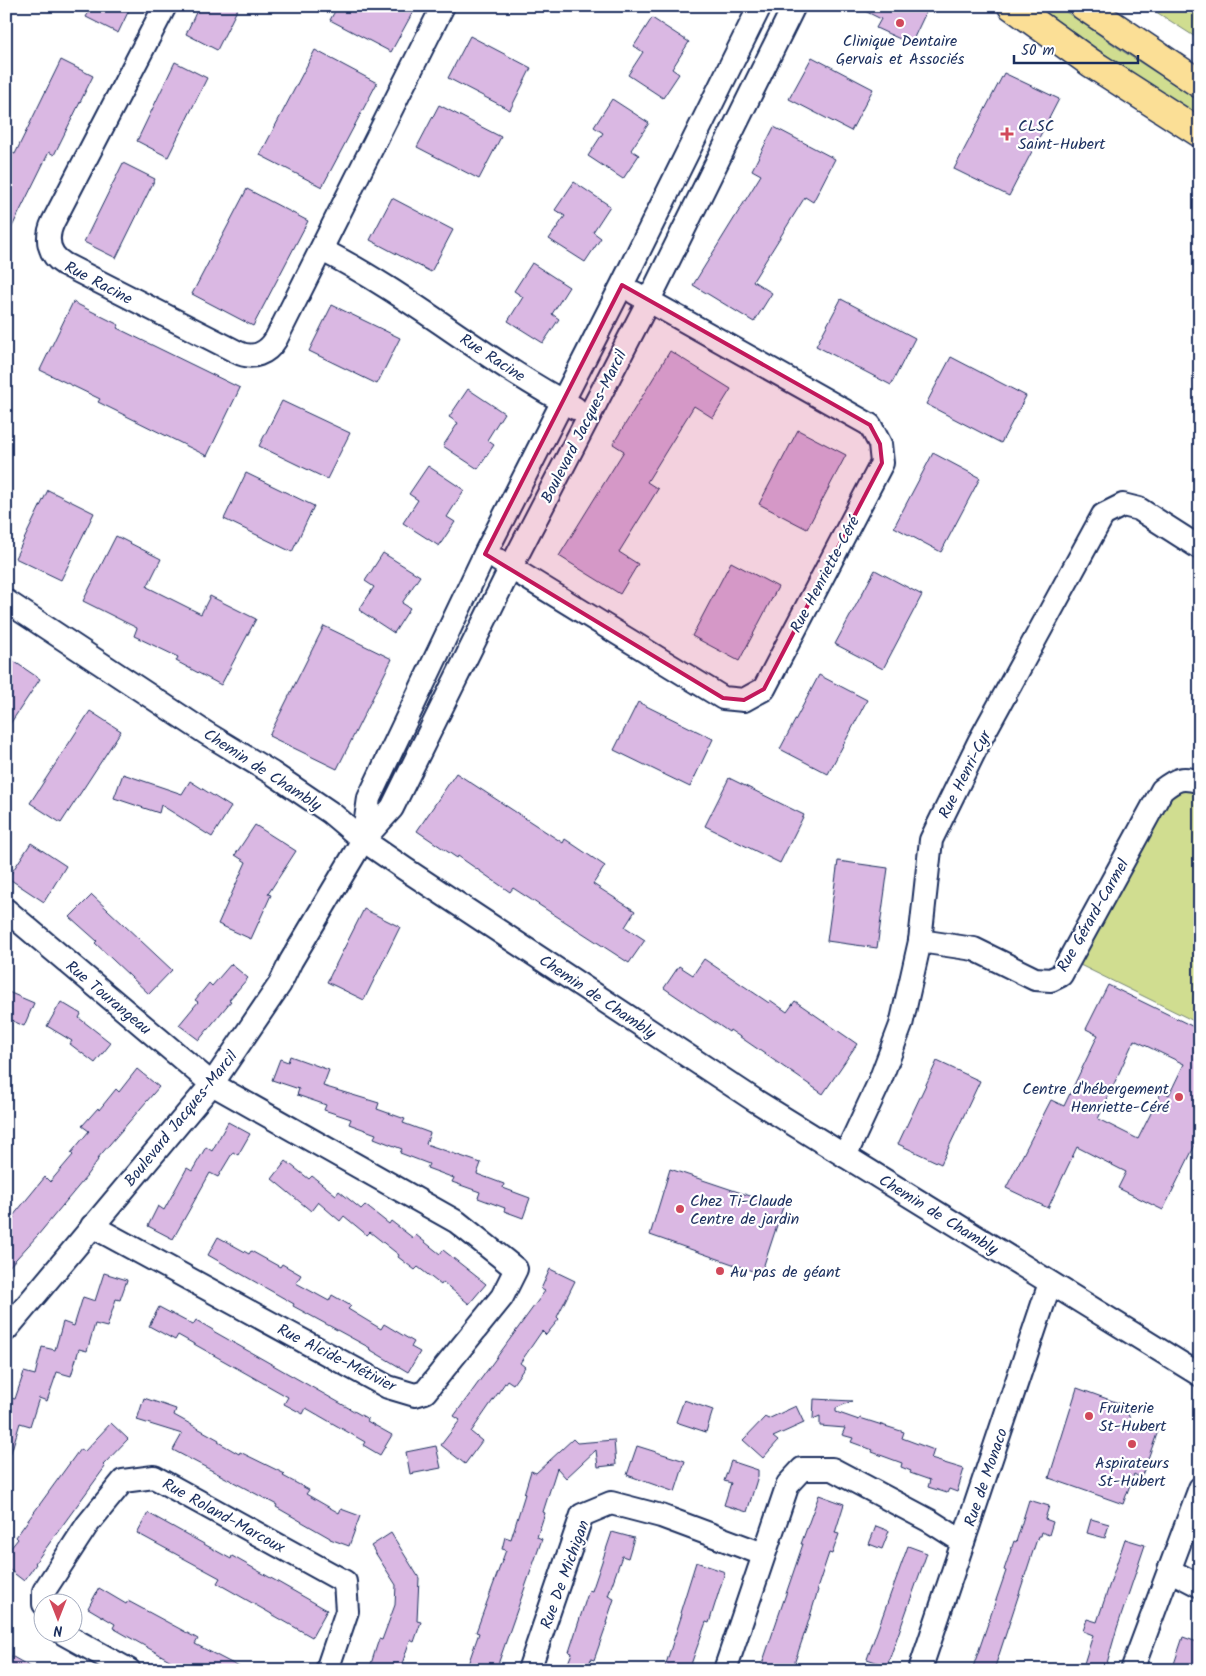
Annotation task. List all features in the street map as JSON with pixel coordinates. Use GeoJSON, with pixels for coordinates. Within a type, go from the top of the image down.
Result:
{"type":"FeatureCollection","features":[{"type":"Feature","properties":{"kind":"main road"},"geometry":{"type":"LineString","coordinates":[[1012,6],[1091,62],[1200,133]]}},
{"type":"Feature","properties":{"kind":"main road"},"geometry":{"type":"LineString","coordinates":[[1084,6],[1200,84]]}},
{"type":"Feature","properties":{"kind":"street","name":"Rue Racine"},"geometry":{"type":"LineString","coordinates":[[165,6],[50,229],[49,244],[53,254],[64,264],[241,354],[251,356],[261,353],[273,344],[322,250],[443,6]]}},
{"type":"Feature","properties":{"kind":"street","name":"Boulevard Jacques-Marcil"},"geometry":{"type":"LineString","coordinates":[[363,840],[369,798],[485,554],[622,285],[760,6]]}},
{"type":"Feature","properties":{"kind":"street","name":"Boulevard Jacques-Marcil"},"geometry":{"type":"LineString","coordinates":[[6,1330],[212,1084],[280,984],[296,952],[363,840],[392,808],[512,567],[648,302],[794,6]]}},
{"type":"Feature","properties":{"kind":"street","name":"Rue Racine"},"geometry":{"type":"LineString","coordinates":[[322,250],[363,272],[541,389],[589,415]]}},
{"type":"Feature","properties":{"kind":"street","name":"Rue Henriette-Céré"},"geometry":{"type":"LineString","coordinates":[[485,554],[512,567],[723,698],[744,700],[764,690],[882,463],[880,444],[870,425],[648,302],[622,285]]}},
{"type":"Feature","properties":{"kind":"street","name":"Rue Henri-Cyr"},"geometry":{"type":"LineString","coordinates":[[845,1156],[879,1083],[901,1025],[920,941],[931,840],[979,742],[1103,515],[1123,505],[1139,509],[1200,548]]}},
{"type":"Feature","properties":{"kind":"street","name":"Chemin de Chambly"},"geometry":{"type":"LineString","coordinates":[[6,601],[206,733],[272,773],[331,813],[363,840],[405,870],[756,1101],[1200,1374]]}},
{"type":"Feature","properties":{"kind":"street","name":"Rue Gérard-Carmel"},"geometry":{"type":"LineString","coordinates":[[920,941],[974,949],[1035,979],[1051,980],[1061,975],[1162,790],[1176,780],[1189,778],[1200,782]]}},
{"type":"Feature","properties":{"kind":"street","name":"Rue Tourangeau"},"geometry":{"type":"LineString","coordinates":[[6,910],[212,1084]]}},
{"type":"Feature","properties":{"kind":"street","name":"Rue Alcide-Métivier"},"geometry":{"type":"LineString","coordinates":[[92,1226],[388,1387],[414,1395],[425,1392],[502,1297],[516,1268],[456,1222],[212,1084]]}},
{"type":"Feature","properties":{"kind":"street","name":"Rue de Monaco"},"geometry":{"type":"LineString","coordinates":[[920,1670],[1050,1283]]}},
{"type":"Feature","properties":{"kind":"street"},"geometry":{"type":"LineString","coordinates":[[725,1670],[788,1484],[802,1469],[832,1469],[930,1521],[963,1542]]}},
{"type":"Feature","properties":{"kind":"street","name":"Rue Roland-Marcoux"},"geometry":{"type":"LineString","coordinates":[[44,1594],[44,1591],[88,1525],[123,1481],[154,1477],[345,1582],[347,1611],[327,1670]]}},
{"type":"Feature","properties":{"kind":"street"},"geometry":{"type":"LineString","coordinates":[[1132,1670],[1200,1488]]}},
{"type":"Feature","properties":{"kind":"street","name":"Rue De Michigan"},"geometry":{"type":"LineString","coordinates":[[529,1670],[582,1515],[611,1503],[661,1516],[763,1554]]}},
{"type":"Feature","properties":{"kind":"street"},"geometry":{"type":"LineString","coordinates":[[1169,1570],[1200,1586]]}},
{"type":"Feature","properties":{"kind":"street"},"geometry":{"type":"LineString","coordinates":[[82,1644],[129,1670]]}},
{"type":"Feature","properties":{"kind":"highlighted area"},"geometry":{"type":"Polygon","coordinates":[[[622,285],[870,425],[880,444],[882,463],[764,689],[744,700],[723,698],[485,554],[622,285]]]}},
{"type":"Feature","properties":{"kind":"green space"},"geometry":{"type":"Polygon","coordinates":[[[1037,6],[1059,7],[1200,101],[1200,116],[1126,69],[1037,6]]]}},
{"type":"Feature","properties":{"kind":"green space"},"geometry":{"type":"Polygon","coordinates":[[[1147,6],[1200,6],[1200,40],[1147,6]]]}},
{"type":"Feature","properties":{"kind":"green space"},"geometry":{"type":"Polygon","coordinates":[[[1178,783],[1200,789],[1200,1024],[1076,963],[1178,783]]]}},
{"type":"Feature","properties":{"kind":"building"},"geometry":{"type":"Polygon","coordinates":[[[92,6],[131,6],[118,33],[86,17],[92,6]]]}},
{"type":"Feature","properties":{"kind":"building"},"geometry":{"type":"Polygon","coordinates":[[[199,6],[239,6],[217,50],[186,34],[199,6]]]}},
{"type":"Feature","properties":{"kind":"building"},"geometry":{"type":"Polygon","coordinates":[[[338,6],[406,6],[414,10],[391,52],[330,20],[338,6]]]}},
{"type":"Feature","properties":{"kind":"building","name":"Clinique Dentaire Gervais et Associés"},"geometry":{"type":"Polygon","coordinates":[[[855,6],[929,6],[911,44],[876,28],[881,19],[855,6]]]}},
{"type":"Feature","properties":{"kind":"building"},"geometry":{"type":"Polygon","coordinates":[[[652,18],[689,42],[672,69],[679,74],[663,98],[628,75],[643,52],[634,46],[652,18]]]}},
{"type":"Feature","properties":{"kind":"building"},"geometry":{"type":"Polygon","coordinates":[[[470,36],[531,68],[510,110],[448,78],[470,36]]]}},
{"type":"Feature","properties":{"kind":"building"},"geometry":{"type":"Polygon","coordinates":[[[315,50],[377,83],[322,187],[260,155],[315,50]]]}},
{"type":"Feature","properties":{"kind":"building"},"geometry":{"type":"Polygon","coordinates":[[[812,57],[873,89],[851,131],[789,99],[812,57]]]}},
{"type":"Feature","properties":{"kind":"building"},"geometry":{"type":"Polygon","coordinates":[[[61,60],[93,76],[54,155],[49,152],[6,239],[6,159],[10,152],[15,154],[61,60]]]}},
{"type":"Feature","properties":{"kind":"building"},"geometry":{"type":"Polygon","coordinates":[[[175,62],[207,78],[168,157],[137,141],[175,62]]]}},
{"type":"Feature","properties":{"kind":"building","name":"CLSC Saint-Hubert"},"geometry":{"type":"Polygon","coordinates":[[[1004,73],[1059,99],[1009,196],[954,169],[1004,73]]]}},
{"type":"Feature","properties":{"kind":"building"},"geometry":{"type":"Polygon","coordinates":[[[612,99],[649,123],[631,150],[639,155],[623,179],[588,156],[603,133],[594,127],[612,99]]]}},
{"type":"Feature","properties":{"kind":"building"},"geometry":{"type":"Polygon","coordinates":[[[439,105],[501,137],[479,179],[417,147],[439,105]]]}},
{"type":"Feature","properties":{"kind":"building"},"geometry":{"type":"Polygon","coordinates":[[[774,127],[835,159],[813,202],[805,197],[753,281],[772,293],[754,322],[693,285],[761,175],[752,170],[774,127]]]}},
{"type":"Feature","properties":{"kind":"building"},"geometry":{"type":"Polygon","coordinates":[[[123,163],[155,179],[116,258],[84,242],[123,163]]]}},
{"type":"Feature","properties":{"kind":"building"},"geometry":{"type":"Polygon","coordinates":[[[574,182],[610,206],[593,232],[601,238],[585,262],[549,239],[565,216],[555,210],[574,182]]]}},
{"type":"Feature","properties":{"kind":"building"},"geometry":{"type":"Polygon","coordinates":[[[247,189],[308,221],[253,326],[192,294],[247,189]]]}},
{"type":"Feature","properties":{"kind":"building"},"geometry":{"type":"Polygon","coordinates":[[[392,198],[453,230],[431,272],[370,240],[392,198]]]}},
{"type":"Feature","properties":{"kind":"building"},"geometry":{"type":"Polygon","coordinates":[[[532,263],[569,287],[552,314],[559,319],[543,343],[508,321],[523,297],[514,291],[532,263]]]}},
{"type":"Feature","properties":{"kind":"building"},"geometry":{"type":"Polygon","coordinates":[[[841,299],[915,338],[891,385],[816,346],[841,299]]]}},
{"type":"Feature","properties":{"kind":"building"},"geometry":{"type":"Polygon","coordinates":[[[73,302],[119,325],[117,328],[240,388],[207,456],[98,402],[100,399],[40,370],[73,302]]]}},
{"type":"Feature","properties":{"kind":"building"},"geometry":{"type":"Polygon","coordinates":[[[332,305],[400,338],[377,384],[309,351],[332,305]]]}},
{"type":"Feature","properties":{"kind":"building"},"geometry":{"type":"Polygon","coordinates":[[[670,351],[731,389],[713,418],[694,406],[647,482],[658,489],[619,552],[638,564],[620,594],[559,556],[624,451],[613,444],[670,351]]]}},
{"type":"Feature","properties":{"kind":"building"},"geometry":{"type":"Polygon","coordinates":[[[951,357],[1026,396],[1001,443],[926,404],[951,357]]]}},
{"type":"Feature","properties":{"kind":"building"},"geometry":{"type":"Polygon","coordinates":[[[468,389],[504,413],[487,440],[494,445],[478,469],[443,446],[458,423],[449,417],[468,389]]]}},
{"type":"Feature","properties":{"kind":"building"},"geometry":{"type":"Polygon","coordinates":[[[282,401],[350,433],[327,479],[259,446],[282,401]]]}},
{"type":"Feature","properties":{"kind":"building"},"geometry":{"type":"Polygon","coordinates":[[[798,430],[846,455],[807,529],[759,504],[798,430]]]}},
{"type":"Feature","properties":{"kind":"building"},"geometry":{"type":"Polygon","coordinates":[[[933,453],[980,478],[941,552],[894,527],[933,453]]]}},
{"type":"Feature","properties":{"kind":"building"},"geometry":{"type":"Polygon","coordinates":[[[428,466],[464,490],[447,517],[455,522],[439,546],[403,523],[418,500],[409,494],[428,466]]]}},
{"type":"Feature","properties":{"kind":"building"},"geometry":{"type":"Polygon","coordinates":[[[246,473],[314,506],[292,552],[224,519],[246,473]]]}},
{"type":"Feature","properties":{"kind":"building"},"geometry":{"type":"Polygon","coordinates":[[[48,490],[94,513],[61,580],[15,558],[48,490]]]}},
{"type":"Feature","properties":{"kind":"building"},"geometry":{"type":"Polygon","coordinates":[[[116,536],[161,559],[147,587],[201,614],[210,596],[256,619],[221,685],[176,661],[178,657],[134,636],[137,628],[83,601],[116,536]]]}},
{"type":"Feature","properties":{"kind":"building"},"geometry":{"type":"Polygon","coordinates":[[[383,553],[420,576],[402,603],[410,608],[394,633],[359,610],[374,587],[365,581],[383,553]]]}},
{"type":"Feature","properties":{"kind":"building"},"geometry":{"type":"Polygon","coordinates":[[[731,562],[778,587],[739,661],[692,636],[731,562]]]}},
{"type":"Feature","properties":{"kind":"building"},"geometry":{"type":"Polygon","coordinates":[[[875,570],[922,595],[883,669],[835,644],[875,570]]]}},
{"type":"Feature","properties":{"kind":"building"},"geometry":{"type":"Polygon","coordinates":[[[324,626],[392,659],[337,769],[269,736],[324,626]]]}},
{"type":"Feature","properties":{"kind":"building"},"geometry":{"type":"Polygon","coordinates":[[[12,660],[40,679],[6,730],[6,669],[12,660]]]}},
{"type":"Feature","properties":{"kind":"building"},"geometry":{"type":"Polygon","coordinates":[[[819,675],[867,700],[828,774],[780,749],[819,675]]]}},
{"type":"Feature","properties":{"kind":"building"},"geometry":{"type":"Polygon","coordinates":[[[638,702],[713,739],[690,787],[614,750],[638,702]]]}},
{"type":"Feature","properties":{"kind":"building"},"geometry":{"type":"Polygon","coordinates":[[[90,711],[121,731],[61,823],[30,803],[90,711]]]}},
{"type":"Feature","properties":{"kind":"building"},"geometry":{"type":"Polygon","coordinates":[[[456,773],[563,843],[565,839],[605,866],[593,884],[635,911],[625,927],[645,940],[629,963],[513,888],[510,892],[458,856],[457,858],[417,831],[456,773]]]}},
{"type":"Feature","properties":{"kind":"building"},"geometry":{"type":"Polygon","coordinates":[[[123,774],[182,794],[190,781],[231,807],[212,837],[161,805],[159,813],[114,798],[123,774]]]}},
{"type":"Feature","properties":{"kind":"building"},"geometry":{"type":"Polygon","coordinates":[[[729,778],[804,815],[780,863],[705,826],[729,778]]]}},
{"type":"Feature","properties":{"kind":"building"},"geometry":{"type":"Polygon","coordinates":[[[255,825],[296,851],[268,894],[271,895],[251,939],[218,924],[246,862],[235,855],[255,825]]]}},
{"type":"Feature","properties":{"kind":"building"},"geometry":{"type":"Polygon","coordinates":[[[31,843],[66,866],[44,902],[8,878],[31,843]]]}},
{"type":"Feature","properties":{"kind":"building"},"geometry":{"type":"Polygon","coordinates":[[[838,861],[888,868],[877,948],[827,941],[838,861]]]}},
{"type":"Feature","properties":{"kind":"building"},"geometry":{"type":"Polygon","coordinates":[[[92,895],[172,970],[149,994],[95,943],[97,941],[70,917],[92,895]]]}},
{"type":"Feature","properties":{"kind":"building"},"geometry":{"type":"Polygon","coordinates":[[[364,909],[400,927],[364,1000],[327,982],[364,909]]]}},
{"type":"Feature","properties":{"kind":"building"},"geometry":{"type":"Polygon","coordinates":[[[704,959],[769,1003],[770,1000],[787,1012],[795,1001],[857,1044],[823,1094],[730,1030],[729,1032],[664,988],[679,966],[693,975],[704,959]]]}},
{"type":"Feature","properties":{"kind":"building"},"geometry":{"type":"Polygon","coordinates":[[[231,964],[248,978],[199,1040],[179,1025],[198,1002],[195,1000],[209,983],[212,986],[231,964]]]}},
{"type":"Feature","properties":{"kind":"building","name":"Centre d'hébergement Henriette-Céré"},"geometry":{"type":"Polygon","coordinates":[[[1108,985],[1200,1030],[1200,1135],[1163,1210],[1118,1188],[1126,1172],[1077,1147],[1048,1208],[1006,1188],[1051,1100],[1064,1106],[1098,1035],[1086,1029],[1108,985]],[[1134,1040],[1098,1119],[1138,1139],[1162,1091],[1169,1095],[1184,1064],[1134,1040]]]}},
{"type":"Feature","properties":{"kind":"building"},"geometry":{"type":"Polygon","coordinates":[[[6,991],[34,1003],[24,1026],[6,1018],[6,991]]]}},
{"type":"Feature","properties":{"kind":"building"},"geometry":{"type":"Polygon","coordinates":[[[61,1002],[81,1014],[79,1018],[111,1043],[95,1063],[70,1044],[72,1041],[47,1026],[61,1002]]]}},
{"type":"Feature","properties":{"kind":"building"},"geometry":{"type":"Polygon","coordinates":[[[290,1056],[329,1070],[323,1086],[379,1103],[377,1109],[405,1119],[403,1123],[430,1133],[426,1144],[481,1163],[477,1174],[504,1184],[503,1188],[530,1198],[523,1218],[504,1211],[505,1208],[478,1198],[480,1192],[452,1182],[454,1178],[427,1168],[429,1164],[400,1153],[402,1149],[374,1138],[376,1134],[349,1124],[351,1119],[324,1110],[326,1105],[297,1095],[299,1089],[272,1080],[280,1059],[288,1062],[290,1056]]]}},
{"type":"Feature","properties":{"kind":"building"},"geometry":{"type":"Polygon","coordinates":[[[937,1061],[980,1081],[941,1164],[898,1144],[937,1061]]]}},
{"type":"Feature","properties":{"kind":"building"},"geometry":{"type":"Polygon","coordinates":[[[137,1069],[159,1087],[97,1159],[87,1176],[38,1235],[6,1270],[6,1228],[15,1217],[13,1216],[45,1177],[50,1182],[73,1155],[71,1153],[89,1131],[82,1126],[98,1108],[99,1110],[116,1089],[119,1092],[137,1069]]]}},
{"type":"Feature","properties":{"kind":"building"},"geometry":{"type":"Polygon","coordinates":[[[228,1122],[250,1134],[238,1155],[233,1152],[218,1177],[210,1173],[173,1239],[148,1226],[158,1206],[164,1210],[187,1168],[192,1171],[206,1147],[212,1151],[228,1122]]]}},
{"type":"Feature","properties":{"kind":"building"},"geometry":{"type":"Polygon","coordinates":[[[286,1161],[309,1179],[312,1176],[336,1195],[339,1191],[361,1209],[365,1205],[389,1224],[391,1221],[413,1238],[416,1235],[440,1254],[443,1250],[486,1284],[469,1304],[443,1282],[441,1285],[418,1267],[415,1270],[370,1232],[367,1235],[344,1216],[340,1221],[318,1202],[311,1211],[272,1179],[286,1161]]]}},
{"type":"Feature","properties":{"kind":"building"},"geometry":{"type":"Polygon","coordinates":[[[670,1169],[783,1207],[761,1274],[650,1235],[670,1169]]]}},
{"type":"Feature","properties":{"kind":"building"},"geometry":{"type":"Polygon","coordinates":[[[218,1237],[249,1254],[251,1251],[280,1267],[282,1264],[301,1275],[296,1283],[329,1301],[332,1295],[351,1306],[348,1309],[381,1329],[384,1324],[414,1342],[411,1347],[420,1352],[408,1372],[370,1348],[293,1306],[294,1304],[208,1255],[218,1237]]]}},
{"type":"Feature","properties":{"kind":"building"},"geometry":{"type":"Polygon","coordinates":[[[550,1269],[575,1281],[557,1317],[559,1319],[546,1335],[542,1331],[520,1363],[525,1367],[513,1384],[507,1380],[471,1432],[482,1441],[465,1464],[441,1445],[460,1420],[454,1416],[545,1291],[541,1289],[550,1269]]]}},
{"type":"Feature","properties":{"kind":"building"},"geometry":{"type":"Polygon","coordinates":[[[104,1273],[127,1280],[120,1300],[116,1299],[107,1327],[95,1324],[87,1351],[79,1349],[71,1376],[57,1372],[47,1401],[39,1398],[30,1426],[20,1423],[9,1459],[6,1458],[6,1397],[15,1399],[24,1372],[35,1375],[42,1347],[55,1350],[63,1322],[74,1326],[83,1297],[95,1301],[104,1273]]]}},
{"type":"Feature","properties":{"kind":"building"},"geometry":{"type":"Polygon","coordinates":[[[159,1307],[193,1325],[196,1320],[368,1419],[367,1421],[392,1435],[380,1455],[363,1445],[365,1442],[306,1408],[303,1414],[284,1404],[288,1397],[178,1335],[175,1340],[149,1326],[159,1307]]]}},
{"type":"Feature","properties":{"kind":"building"},"geometry":{"type":"Polygon","coordinates":[[[1077,1388],[1124,1405],[1131,1421],[1158,1431],[1141,1478],[1134,1474],[1123,1504],[1049,1478],[1077,1388]]]}},
{"type":"Feature","properties":{"kind":"building"},"geometry":{"type":"Polygon","coordinates":[[[144,1398],[176,1409],[174,1415],[219,1440],[218,1442],[239,1454],[240,1452],[285,1474],[283,1476],[309,1490],[306,1494],[339,1513],[341,1509],[360,1516],[349,1546],[330,1539],[276,1507],[277,1505],[173,1450],[182,1434],[137,1420],[144,1398]]]}},
{"type":"Feature","properties":{"kind":"building"},"geometry":{"type":"Polygon","coordinates":[[[814,1399],[852,1401],[836,1408],[836,1412],[904,1432],[902,1438],[934,1450],[931,1459],[964,1469],[957,1492],[949,1489],[947,1493],[928,1487],[930,1480],[910,1473],[911,1471],[901,1467],[902,1463],[851,1442],[853,1438],[842,1435],[845,1428],[820,1426],[820,1416],[813,1419],[814,1399]]]}},
{"type":"Feature","properties":{"kind":"building"},"geometry":{"type":"Polygon","coordinates":[[[684,1400],[713,1410],[706,1432],[676,1422],[684,1400]]]}},
{"type":"Feature","properties":{"kind":"building"},"geometry":{"type":"Polygon","coordinates":[[[796,1406],[804,1423],[773,1437],[778,1441],[763,1458],[743,1440],[765,1417],[768,1419],[796,1406]]]}},
{"type":"Feature","properties":{"kind":"building"},"geometry":{"type":"Polygon","coordinates":[[[111,1423],[128,1439],[103,1465],[105,1467],[24,1581],[6,1567],[6,1554],[18,1539],[16,1537],[80,1449],[84,1452],[111,1423]]]}},
{"type":"Feature","properties":{"kind":"building"},"geometry":{"type":"Polygon","coordinates":[[[573,1439],[577,1443],[614,1440],[616,1465],[598,1467],[596,1450],[566,1478],[557,1468],[537,1537],[542,1539],[496,1670],[466,1670],[479,1633],[476,1632],[506,1550],[502,1549],[505,1537],[511,1539],[531,1471],[536,1473],[573,1439]]]}},
{"type":"Feature","properties":{"kind":"building"},"geometry":{"type":"Polygon","coordinates":[[[436,1446],[441,1468],[410,1474],[406,1452],[436,1446]]]}},
{"type":"Feature","properties":{"kind":"building"},"geometry":{"type":"Polygon","coordinates":[[[637,1446],[685,1461],[675,1492],[627,1475],[637,1446]]]}},
{"type":"Feature","properties":{"kind":"building"},"geometry":{"type":"Polygon","coordinates":[[[731,1461],[758,1470],[758,1476],[747,1512],[724,1505],[731,1483],[724,1481],[731,1461]]]}},
{"type":"Feature","properties":{"kind":"building"},"geometry":{"type":"Polygon","coordinates":[[[819,1495],[844,1504],[835,1533],[839,1534],[832,1554],[829,1553],[792,1670],[760,1670],[803,1544],[801,1544],[819,1495]]]}},
{"type":"Feature","properties":{"kind":"building"},"geometry":{"type":"Polygon","coordinates":[[[1029,1500],[1049,1506],[1045,1519],[1053,1522],[1049,1535],[1041,1532],[1040,1536],[1038,1536],[994,1670],[972,1670],[1006,1571],[1004,1570],[1014,1541],[1016,1542],[1029,1500]]]}},
{"type":"Feature","properties":{"kind":"building"},"geometry":{"type":"Polygon","coordinates":[[[148,1513],[231,1559],[232,1556],[327,1610],[312,1637],[217,1583],[220,1578],[137,1533],[148,1513]]]}},
{"type":"Feature","properties":{"kind":"building"},"geometry":{"type":"Polygon","coordinates":[[[1091,1519],[1109,1524],[1105,1538],[1087,1533],[1091,1519]]]}},
{"type":"Feature","properties":{"kind":"building"},"geometry":{"type":"Polygon","coordinates":[[[876,1526],[889,1531],[882,1549],[869,1544],[876,1526]]]}},
{"type":"Feature","properties":{"kind":"building"},"geometry":{"type":"Polygon","coordinates":[[[612,1532],[634,1538],[628,1558],[622,1556],[608,1596],[614,1599],[607,1623],[594,1660],[591,1659],[587,1670],[568,1663],[572,1653],[569,1652],[589,1590],[592,1591],[612,1532]]]}},
{"type":"Feature","properties":{"kind":"building"},"geometry":{"type":"Polygon","coordinates":[[[391,1533],[419,1578],[417,1621],[421,1622],[414,1642],[410,1640],[400,1670],[369,1670],[379,1639],[382,1640],[395,1605],[396,1585],[371,1546],[391,1533]]]}},
{"type":"Feature","properties":{"kind":"building"},"geometry":{"type":"Polygon","coordinates":[[[1125,1539],[1145,1545],[1105,1670],[1082,1670],[1093,1635],[1083,1631],[1087,1619],[1097,1622],[1125,1539]]]}},
{"type":"Feature","properties":{"kind":"building"},"geometry":{"type":"Polygon","coordinates":[[[908,1546],[927,1553],[887,1666],[867,1659],[908,1546]]]}},
{"type":"Feature","properties":{"kind":"building"},"geometry":{"type":"Polygon","coordinates":[[[696,1562],[725,1572],[709,1623],[706,1622],[689,1670],[664,1670],[682,1614],[680,1613],[696,1562]]]}},
{"type":"Feature","properties":{"kind":"building"},"geometry":{"type":"Polygon","coordinates":[[[99,1588],[126,1604],[128,1601],[198,1639],[195,1644],[245,1670],[187,1670],[113,1628],[115,1624],[88,1608],[99,1588]]]}},
{"type":"Feature","properties":{"kind":"building"},"geometry":{"type":"Polygon","coordinates":[[[1183,1637],[1200,1643],[1200,1661],[1197,1670],[1172,1670],[1183,1637]]]}},
{"type":"Feature","properties":{"kind":"building"},"geometry":{"type":"Polygon","coordinates":[[[6,1653],[36,1670],[6,1670],[6,1653]]]}},
{"type":"Feature","properties":{"kind":"place","name":"Clinique Dentaire Gervais et Associés"},"geometry":{"type":"Point","coordinates":[900,23]}},
{"type":"Feature","properties":{"kind":"place","name":"CLSC Saint-Hubert"},"geometry":{"type":"Point","coordinates":[1007,134]}},
{"type":"Feature","properties":{"kind":"place","name":"Centre d'hébergement Henriette-Céré"},"geometry":{"type":"Point","coordinates":[1179,1097]}},
{"type":"Feature","properties":{"kind":"place","name":"Chez Ti-Claude Centre de jardin"},"geometry":{"type":"Point","coordinates":[680,1209]}},
{"type":"Feature","properties":{"kind":"place","name":"Au pas de géant"},"geometry":{"type":"Point","coordinates":[720,1271]}},
{"type":"Feature","properties":{"kind":"place","name":"Fruiterie St-Hubert"},"geometry":{"type":"Point","coordinates":[1089,1416]}},
{"type":"Feature","properties":{"kind":"place","name":"Aspirateurs St-Hubert"},"geometry":{"type":"Point","coordinates":[1132,1444]}}]}
